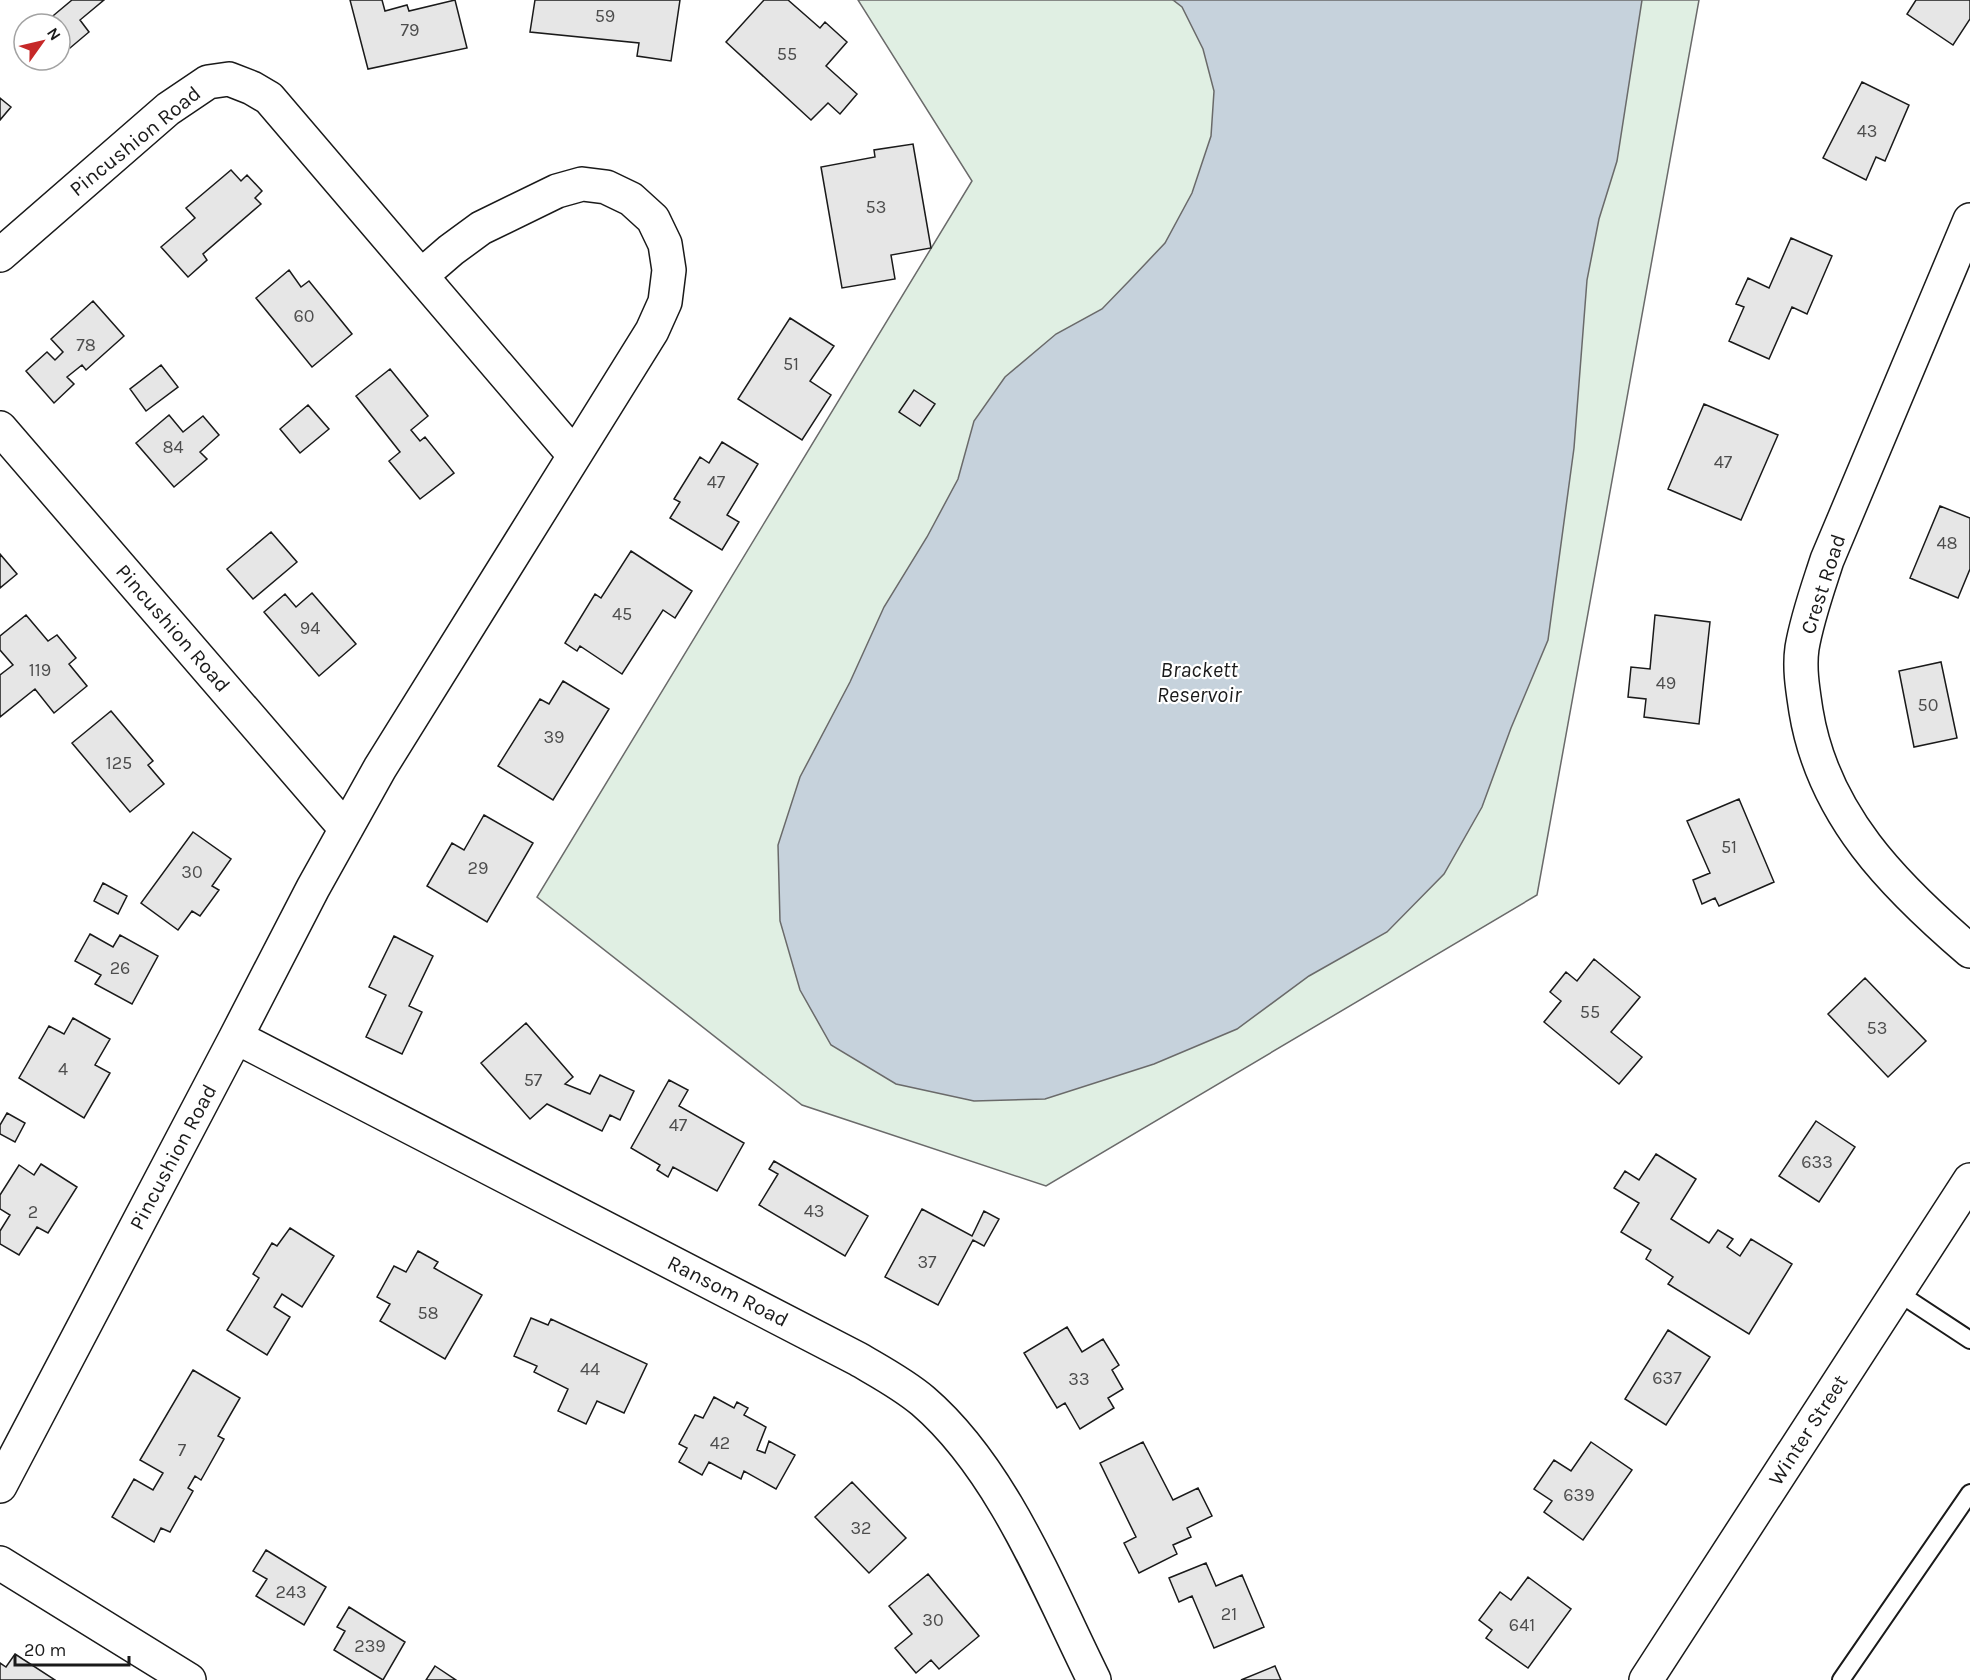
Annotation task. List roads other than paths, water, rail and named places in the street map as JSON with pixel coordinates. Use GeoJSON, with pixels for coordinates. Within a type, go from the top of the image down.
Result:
{"type":"FeatureCollection","features":[{"type":"Feature","properties":{"kind":"street","name":"Pincushion Road"},"geometry":{"type":"LineString","coordinates":[[0,255],[168,109],[208,82],[229,79],[252,88],[268,98],[574,455]]}},
{"type":"Feature","properties":{"kind":"street","name":"Pincushion Road"},"geometry":{"type":"LineString","coordinates":[[0,1486],[313,888],[380,768],[652,331],[665,302],[669,270],[665,244],[653,219],[631,199],[606,187],[582,184],[557,191],[482,228],[422,275]]}},
{"type":"Feature","properties":{"kind":"street","name":"Crest Road"},"geometry":{"type":"LineString","coordinates":[[1970,220],[1827,560],[1802,649],[1802,687],[1809,728],[1823,775],[1842,811],[1865,846],[1903,890],[1970,951]]}},
{"type":"Feature","properties":{"kind":"street","name":"Pincushion Road"},"geometry":{"type":"LineString","coordinates":[[0,428],[346,829]]}},
{"type":"Feature","properties":{"kind":"street","name":"Ransom Road"},"geometry":{"type":"LineString","coordinates":[[236,1037],[893,1379],[949,1426],[997,1490],[1020,1531],[1094,1680]]}},
{"type":"Feature","properties":{"kind":"street","name":"Winter Street"},"geometry":{"type":"LineString","coordinates":[[1646,1680],[1970,1180]]}},
{"type":"Feature","properties":{"kind":"street"},"geometry":{"type":"LineString","coordinates":[[0,1563],[189,1680]]}},
{"type":"Feature","properties":{"kind":"lane"},"geometry":{"type":"LineString","coordinates":[[1897,1292],[1970,1340]]}},
{"type":"Feature","properties":{"kind":"lane"},"geometry":{"type":"LineString","coordinates":[[1841,1680],[1970,1493]]}},
{"type":"Feature","properties":{"kind":"water","name":"Brackett Reservoir"},"geometry":{"type":"Polygon","coordinates":[[[1173,0],[1642,0],[1617,161],[1599,219],[1587,280],[1574,448],[1548,640],[1511,728],[1482,807],[1444,874],[1387,932],[1309,976],[1237,1029],[1154,1064],[1045,1099],[974,1101],[896,1084],[831,1045],[800,990],[780,921],[778,845],[800,777],[850,682],[884,607],[927,537],[958,479],[974,421],[1005,377],[1056,334],[1102,309],[1130,280],[1165,243],[1192,193],[1211,136],[1214,91],[1203,49],[1182,7],[1173,0]]]}}]}
